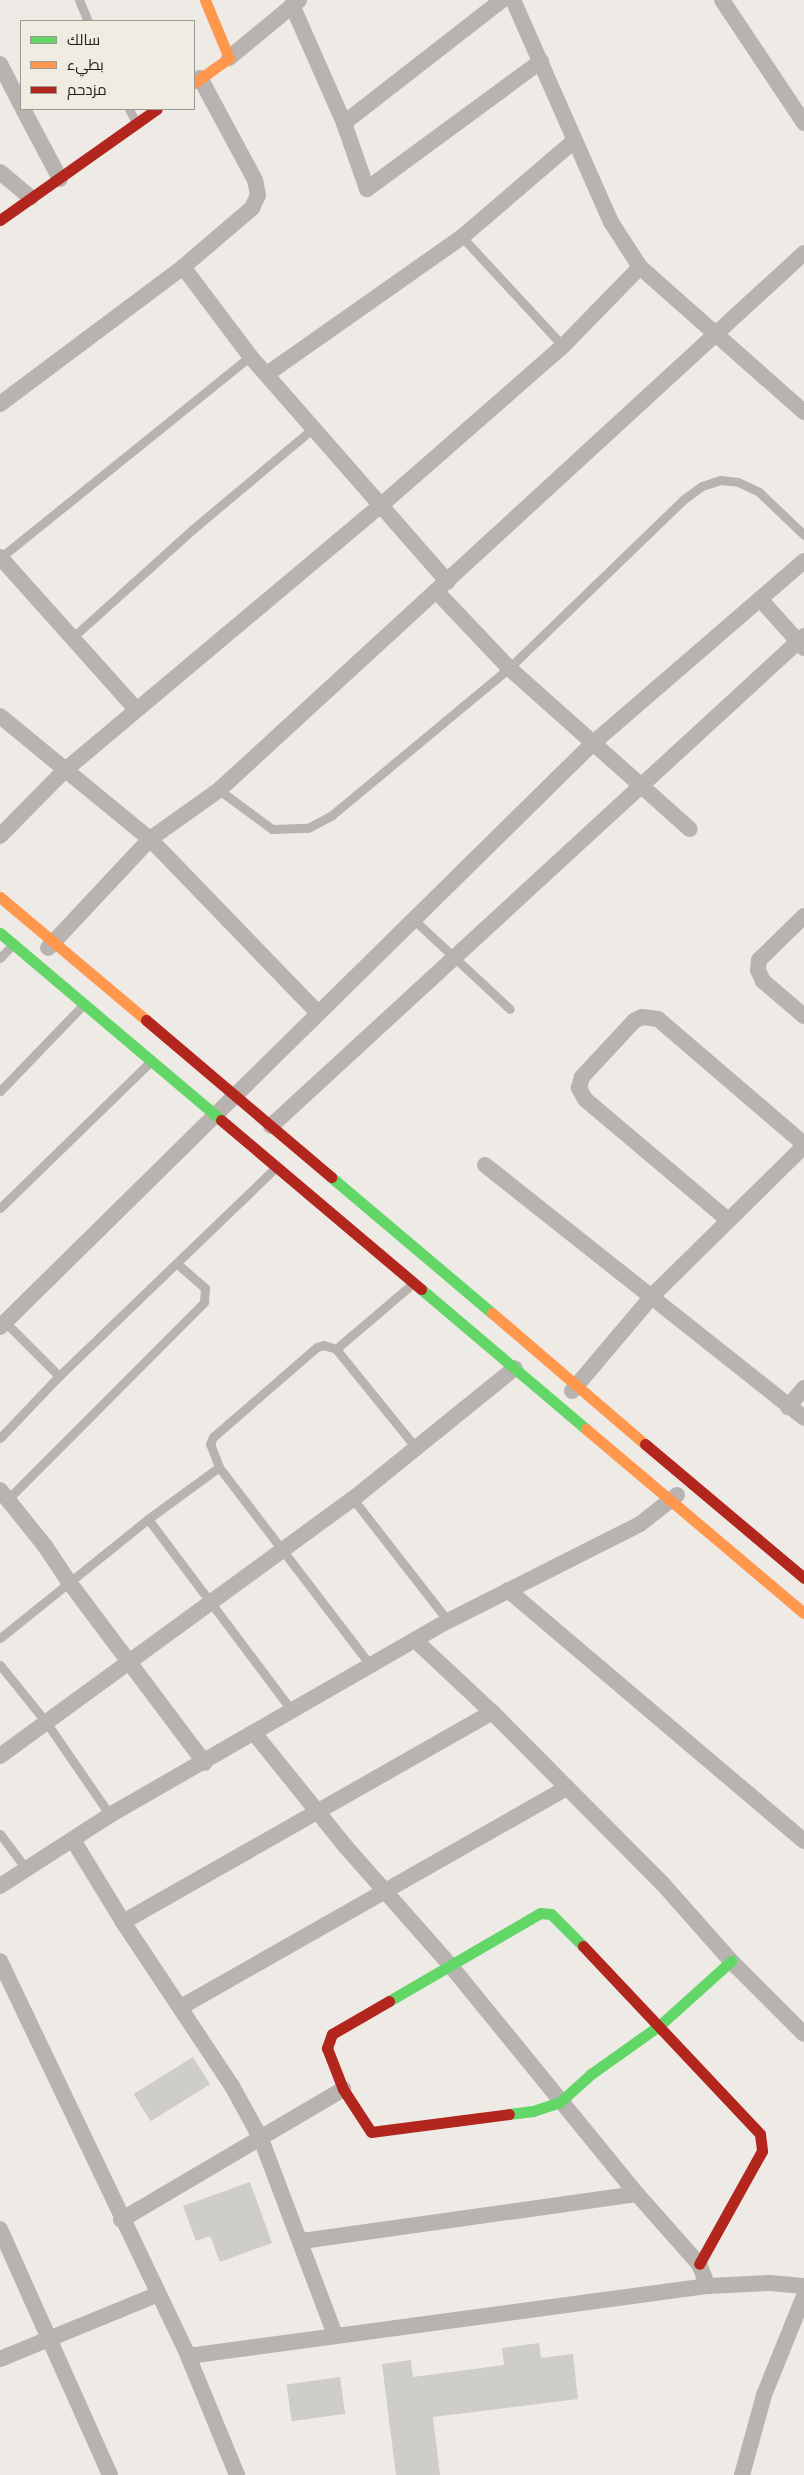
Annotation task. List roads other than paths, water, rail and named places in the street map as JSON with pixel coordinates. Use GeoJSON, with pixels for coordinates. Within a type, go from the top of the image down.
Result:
{"type":"FeatureCollection","features":[{"type":"Feature","properties":{"kind":"main road"},"geometry":{"type":"LineString","coordinates":[[197,81],[229,58],[205,0]]}},
{"type":"Feature","properties":{"kind":"main road"},"geometry":{"type":"LineString","coordinates":[[0,220],[156,110]]}},
{"type":"Feature","properties":{"kind":"main road"},"geometry":{"type":"LineString","coordinates":[[0,897],[688,1482],[802,1573]]}},
{"type":"Feature","properties":{"kind":"main road"},"geometry":{"type":"LineString","coordinates":[[0,933],[804,1613]]}},
{"type":"Feature","properties":{"kind":"main road"},"geometry":{"type":"LineString","coordinates":[[699,2264],[762,2151],[763,2143],[748,2117],[660,2025],[559,1919],[545,1912],[332,2034],[327,2048],[343,2090],[371,2132],[533,2111],[560,2102],[591,2074],[660,2025],[731,1961]]}},
{"type":"Feature","properties":{"kind":"street"},"geometry":{"type":"LineString","coordinates":[[344,122],[502,0]]}},
{"type":"Feature","properties":{"kind":"street"},"geometry":{"type":"LineString","coordinates":[[513,0],[611,222],[640,267],[804,412]]}},
{"type":"Feature","properties":{"kind":"street"},"geometry":{"type":"LineString","coordinates":[[722,0],[804,122]]}},
{"type":"Feature","properties":{"kind":"street"},"geometry":{"type":"LineString","coordinates":[[229,58],[296,3],[344,122],[367,189],[541,61]]}},
{"type":"Feature","properties":{"kind":"street"},"geometry":{"type":"LineString","coordinates":[[0,64],[20,103]]}},
{"type":"Feature","properties":{"kind":"street"},"geometry":{"type":"LineString","coordinates":[[0,404],[183,267],[243,218],[258,195],[255,180],[197,81]]}},
{"type":"Feature","properties":{"kind":"street"},"geometry":{"type":"LineString","coordinates":[[24,110],[60,179]]}},
{"type":"Feature","properties":{"kind":"street"},"geometry":{"type":"LineString","coordinates":[[267,374],[462,237],[574,141]]}},
{"type":"Feature","properties":{"kind":"street"},"geometry":{"type":"LineString","coordinates":[[0,172],[31,198]]}},
{"type":"Feature","properties":{"kind":"street"},"geometry":{"type":"LineString","coordinates":[[35,962],[150,839],[219,790],[443,587],[804,253]]}},
{"type":"Feature","properties":{"kind":"street"},"geometry":{"type":"LineString","coordinates":[[183,267],[250,356],[380,507],[509,668],[592,744],[690,829]]}},
{"type":"Feature","properties":{"kind":"street"},"geometry":{"type":"LineString","coordinates":[[0,836],[64,771],[380,507],[562,346],[640,267]]}},
{"type":"Feature","properties":{"kind":"street"},"geometry":{"type":"LineString","coordinates":[[0,558],[137,710]]}},
{"type":"Feature","properties":{"kind":"street"},"geometry":{"type":"LineString","coordinates":[[3,1325],[233,1094],[592,744],[804,561]]}},
{"type":"Feature","properties":{"kind":"street"},"geometry":{"type":"LineString","coordinates":[[270,1126],[454,956],[802,642],[760,599]]}},
{"type":"Feature","properties":{"kind":"street"},"geometry":{"type":"LineString","coordinates":[[0,716],[64,771],[150,839],[318,1013]]}},
{"type":"Feature","properties":{"kind":"street"},"geometry":{"type":"LineString","coordinates":[[804,916],[759,960],[758,970],[763,981],[804,1016]]}},
{"type":"Feature","properties":{"kind":"street"},"geometry":{"type":"LineString","coordinates":[[559,1405],[653,1295],[804,1145],[658,1019],[642,1017],[634,1021],[582,1077],[579,1088],[585,1099],[728,1220]]}},
{"type":"Feature","properties":{"kind":"street"},"geometry":{"type":"LineString","coordinates":[[485,1165],[653,1295],[804,1418]]}},
{"type":"Feature","properties":{"kind":"street"},"geometry":{"type":"LineString","coordinates":[[0,1756],[282,1548],[352,1499],[418,1449],[515,1368]]}},
{"type":"Feature","properties":{"kind":"street"},"geometry":{"type":"LineString","coordinates":[[788,1406],[804,1388]]}},
{"type":"Feature","properties":{"kind":"street"},"geometry":{"type":"LineString","coordinates":[[0,1886],[110,1815],[205,1763],[448,1622],[640,1524],[672,1501],[688,1482]]}},
{"type":"Feature","properties":{"kind":"street"},"geometry":{"type":"LineString","coordinates":[[4,1494],[205,1763]]}},
{"type":"Feature","properties":{"kind":"street"},"geometry":{"type":"LineString","coordinates":[[508,1590],[804,1841]]}},
{"type":"Feature","properties":{"kind":"street"},"geometry":{"type":"LineString","coordinates":[[416,1641],[492,1712],[662,1883],[731,1961],[804,2034]]}},
{"type":"Feature","properties":{"kind":"street"},"geometry":{"type":"LineString","coordinates":[[123,1922],[492,1712]]}},
{"type":"Feature","properties":{"kind":"street"},"geometry":{"type":"LineString","coordinates":[[254,1733],[317,1811],[450,1965],[637,2194],[699,2264],[708,2286]]}},
{"type":"Feature","properties":{"kind":"street"},"geometry":{"type":"LineString","coordinates":[[181,2007],[384,1890],[567,1788]]}},
{"type":"Feature","properties":{"kind":"street"},"geometry":{"type":"LineString","coordinates":[[73,1840],[123,1922],[232,2086],[261,2139],[302,2241],[335,2336]]}},
{"type":"Feature","properties":{"kind":"street"},"geometry":{"type":"LineString","coordinates":[[0,1961],[156,2295],[188,2356],[237,2475]]}},
{"type":"Feature","properties":{"kind":"street"},"geometry":{"type":"LineString","coordinates":[[121,2220],[343,2090]]}},
{"type":"Feature","properties":{"kind":"street"},"geometry":{"type":"LineString","coordinates":[[302,2241],[637,2194]]}},
{"type":"Feature","properties":{"kind":"street"},"geometry":{"type":"LineString","coordinates":[[0,2229],[110,2475]]}},
{"type":"Feature","properties":{"kind":"street"},"geometry":{"type":"LineString","coordinates":[[188,2356],[708,2286],[770,2283],[804,2286]]}},
{"type":"Feature","properties":{"kind":"street"},"geometry":{"type":"LineString","coordinates":[[0,2359],[156,2295]]}},
{"type":"Feature","properties":{"kind":"street"},"geometry":{"type":"LineString","coordinates":[[742,2475],[764,2395],[804,2296]]}},
{"type":"Feature","properties":{"kind":"lane"},"geometry":{"type":"LineString","coordinates":[[78,0],[88,20]]}},
{"type":"Feature","properties":{"kind":"lane"},"geometry":{"type":"LineString","coordinates":[[129,110],[136,124]]}},
{"type":"Feature","properties":{"kind":"lane"},"geometry":{"type":"LineString","coordinates":[[462,237],[562,346]]}},
{"type":"Feature","properties":{"kind":"lane"},"geometry":{"type":"LineString","coordinates":[[0,558],[250,356]]}},
{"type":"Feature","properties":{"kind":"lane"},"geometry":{"type":"LineString","coordinates":[[72,638],[193,529],[312,429]]}},
{"type":"Feature","properties":{"kind":"lane"},"geometry":{"type":"LineString","coordinates":[[219,790],[272,829],[308,828],[332,815],[509,668],[684,498],[702,486],[720,480],[738,482],[758,492],[804,535]]}},
{"type":"Feature","properties":{"kind":"lane"},"geometry":{"type":"LineString","coordinates":[[413,919],[510,1009]]}},
{"type":"Feature","properties":{"kind":"lane"},"geometry":{"type":"LineString","coordinates":[[0,958],[13,944]]}},
{"type":"Feature","properties":{"kind":"lane"},"geometry":{"type":"LineString","coordinates":[[0,1091],[84,1004]]}},
{"type":"Feature","properties":{"kind":"lane"},"geometry":{"type":"LineString","coordinates":[[0,1208],[152,1060]]}},
{"type":"Feature","properties":{"kind":"lane"},"geometry":{"type":"LineString","coordinates":[[0,1438],[59,1376],[277,1166]]}},
{"type":"Feature","properties":{"kind":"lane"},"geometry":{"type":"LineString","coordinates":[[4,1494],[204,1302],[205,1288],[177,1264]]}},
{"type":"Feature","properties":{"kind":"lane"},"geometry":{"type":"LineString","coordinates":[[336,1349],[414,1283]]}},
{"type":"Feature","properties":{"kind":"lane"},"geometry":{"type":"LineString","coordinates":[[3,1325],[59,1376]]}},
{"type":"Feature","properties":{"kind":"lane"},"geometry":{"type":"LineString","coordinates":[[371,1666],[219,1467],[210,1444],[213,1437],[317,1347],[331,1345],[418,1449]]}},
{"type":"Feature","properties":{"kind":"lane"},"geometry":{"type":"LineString","coordinates":[[0,1638],[148,1519],[219,1467]]}},
{"type":"Feature","properties":{"kind":"lane"},"geometry":{"type":"LineString","coordinates":[[352,1499],[448,1622]]}},
{"type":"Feature","properties":{"kind":"lane"},"geometry":{"type":"LineString","coordinates":[[148,1519],[292,1711]]}},
{"type":"Feature","properties":{"kind":"lane"},"geometry":{"type":"LineString","coordinates":[[0,1665],[46,1722],[110,1815]]}},
{"type":"Feature","properties":{"kind":"lane"},"geometry":{"type":"LineString","coordinates":[[0,1834],[27,1870]]}}]}
